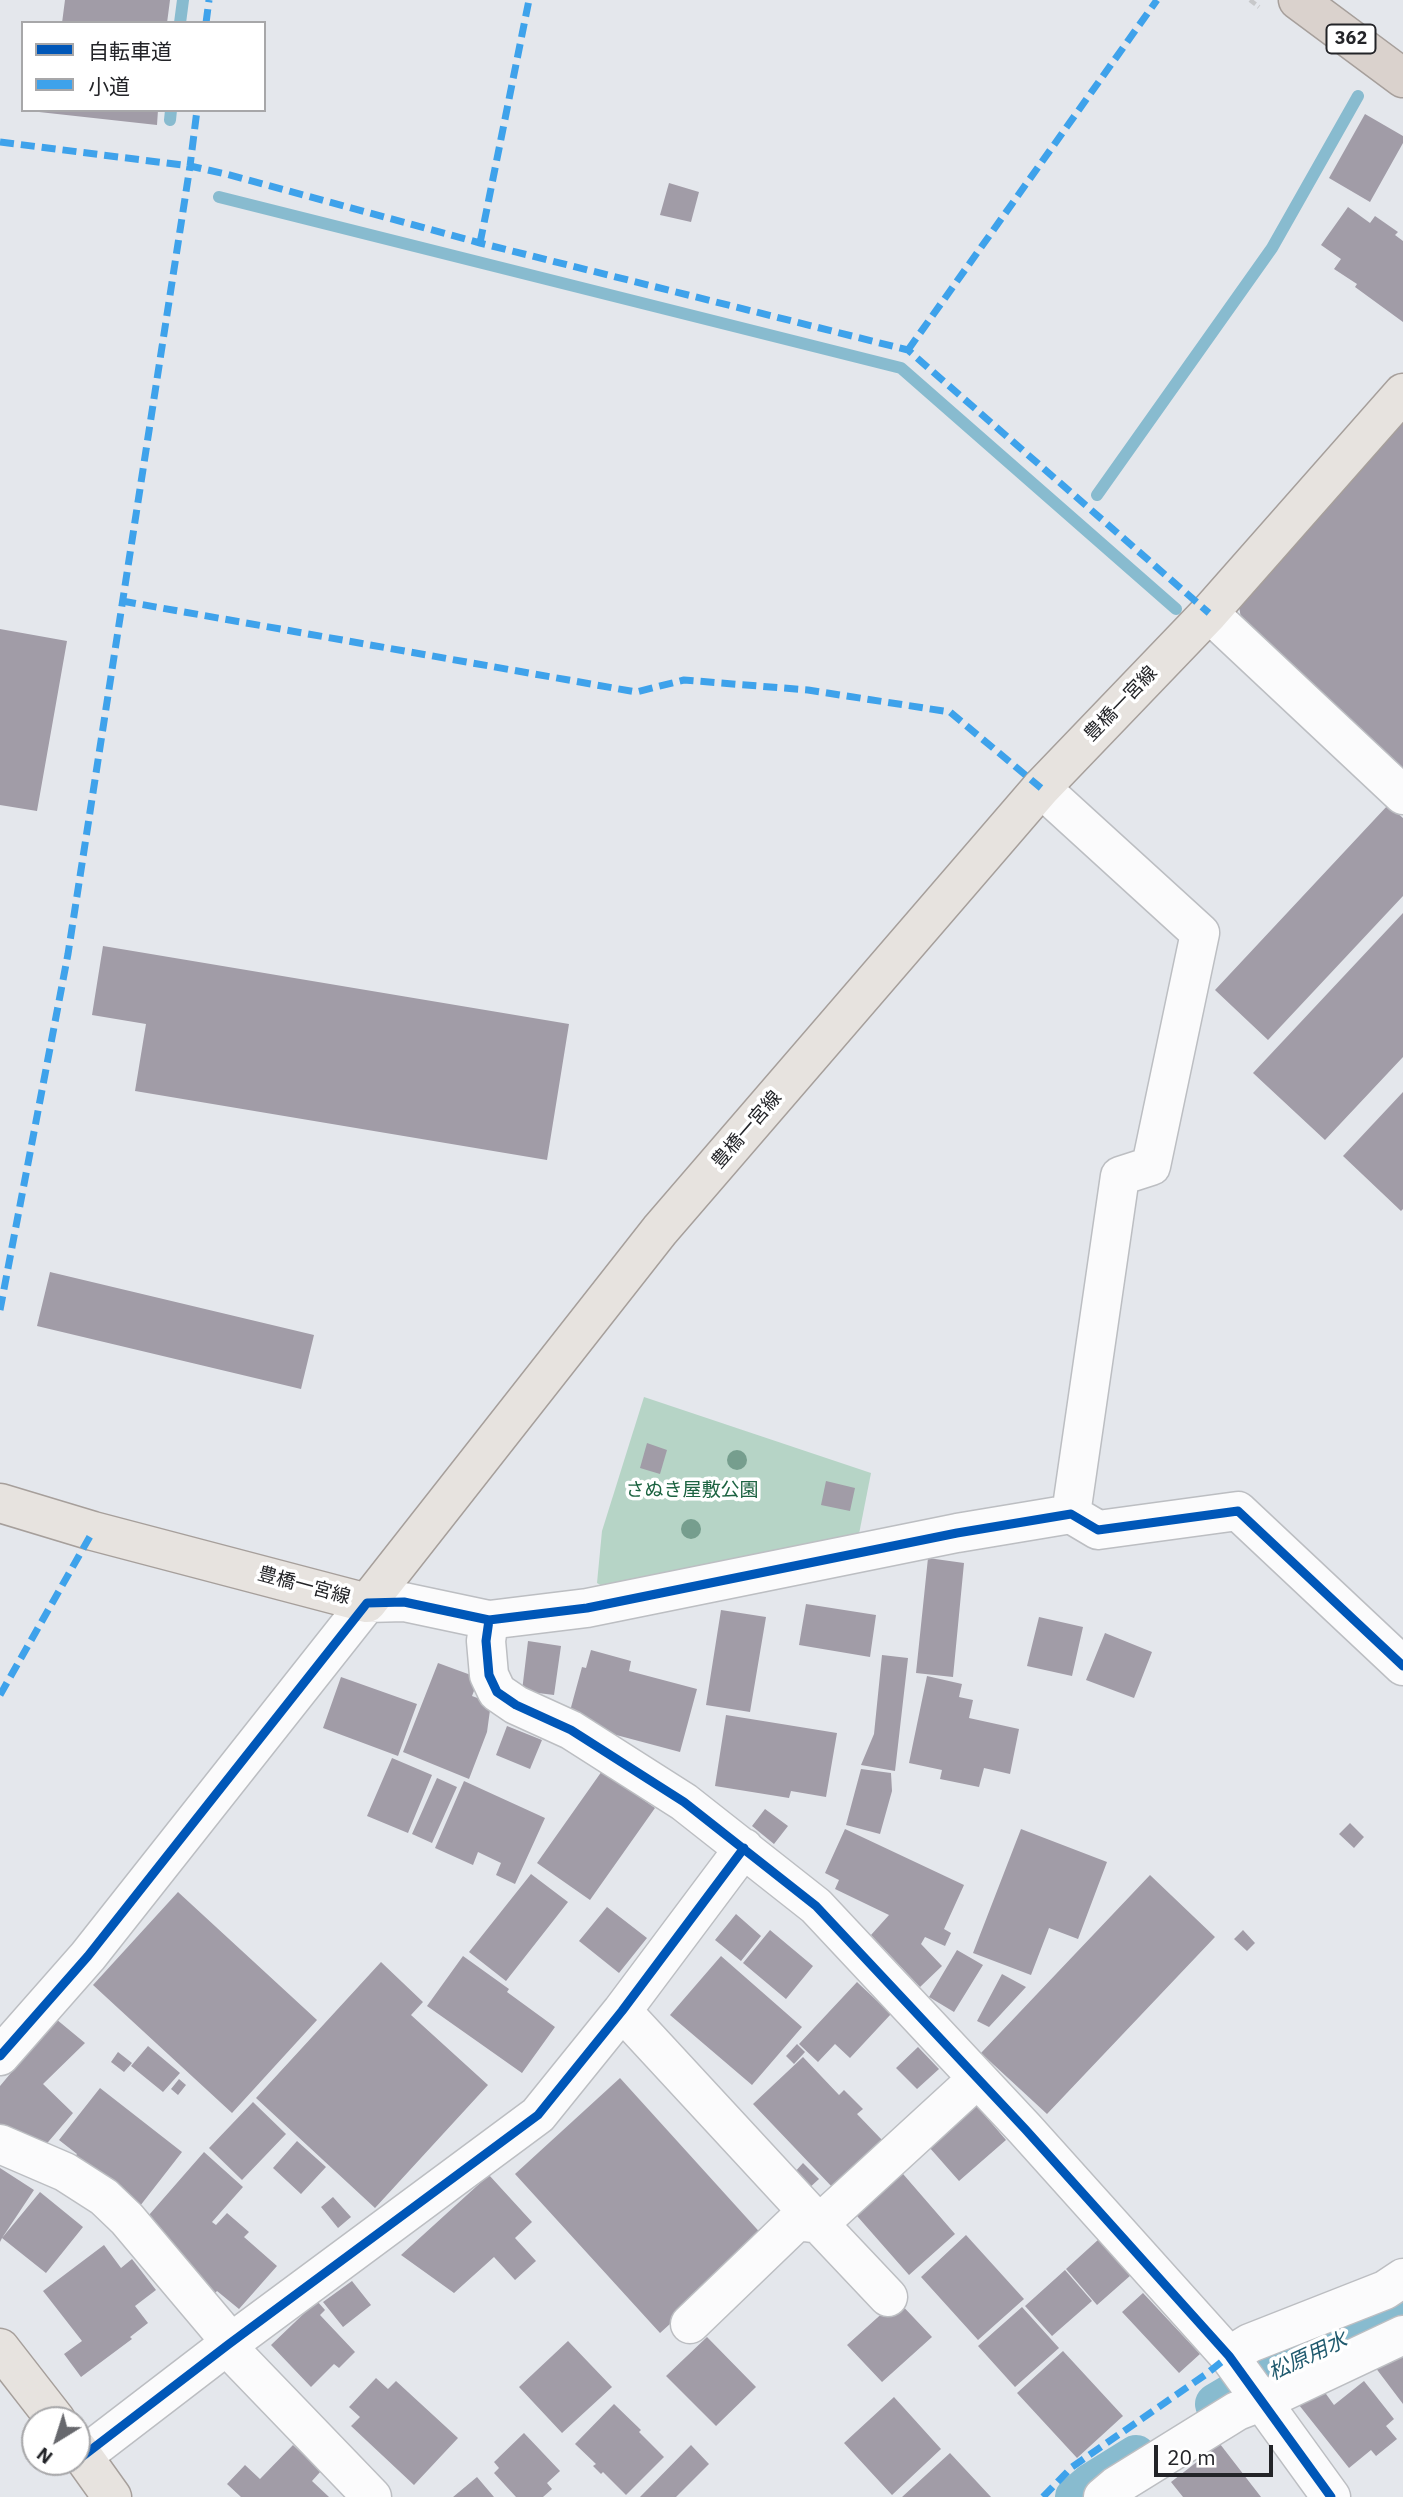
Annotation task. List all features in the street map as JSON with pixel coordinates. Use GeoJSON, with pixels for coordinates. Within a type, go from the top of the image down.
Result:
{"type":"FeatureCollection","features":[{"type":"Feature","properties":{"kind":"highway","name":"362"},"geometry":{"type":"LineString","coordinates":[[1298,0],[1403,78]]}},
{"type":"Feature","properties":{"kind":"main road","name":"豊橋一宮線"},"geometry":{"type":"LineString","coordinates":[[0,1503],[93,1531],[367,1602],[660,1230],[1041,788],[1209,613],[1403,393]]}},
{"type":"Feature","properties":{"kind":"main road"},"geometry":{"type":"LineString","coordinates":[[0,2348],[44,2406]]}},
{"type":"Feature","properties":{"kind":"main road"},"geometry":{"type":"LineString","coordinates":[[91,2467],[112,2497]]}},
{"type":"Feature","properties":{"kind":"street"},"geometry":{"type":"LineString","coordinates":[[1209,613],[1403,794]]}},
{"type":"Feature","properties":{"kind":"street"},"geometry":{"type":"LineString","coordinates":[[1041,788],[1200,933],[1152,1166],[1120,1176],[1071,1514]]}},
{"type":"Feature","properties":{"kind":"street"},"geometry":{"type":"LineString","coordinates":[[0,2056],[88,1956],[367,1602],[404,1602],[489,1620],[587,1608],[957,1533],[1071,1514],[1098,1530],[1238,1511],[1403,1666]]}},
{"type":"Feature","properties":{"kind":"street"},"geometry":{"type":"LineString","coordinates":[[489,1620],[486,1641],[489,1675],[497,1692],[516,1705],[571,1730],[684,1802],[816,1906],[1025,2129],[1230,2357],[1331,2497]]}},
{"type":"Feature","properties":{"kind":"street"},"geometry":{"type":"LineString","coordinates":[[91,2444],[538,2115],[622,2011],[744,1848]]}},
{"type":"Feature","properties":{"kind":"street"},"geometry":{"type":"LineString","coordinates":[[622,2011],[888,2297]]}},
{"type":"Feature","properties":{"kind":"street"},"geometry":{"type":"LineString","coordinates":[[819,2224],[977,2079]]}},
{"type":"Feature","properties":{"kind":"street"},"geometry":{"type":"LineString","coordinates":[[0,2144],[65,2172],[104,2197],[127,2219],[219,2328],[240,2360],[372,2497]]}},
{"type":"Feature","properties":{"kind":"street"},"geometry":{"type":"LineString","coordinates":[[690,2324],[797,2221],[819,2224]]}},
{"type":"Feature","properties":{"kind":"street"},"geometry":{"type":"LineString","coordinates":[[1230,2357],[1250,2343],[1385,2290],[1403,2278]]}},
{"type":"Feature","properties":{"kind":"street"},"geometry":{"type":"LineString","coordinates":[[1103,2497],[1116,2486],[1237,2411],[1403,2335]]}},
{"type":"Feature","properties":{"kind":"green space","name":"さぬき屋敷公園"},"geometry":{"type":"Polygon","coordinates":[[[644,1397],[871,1473],[859,1534],[604,1587],[597,1583],[602,1531],[644,1397]]]}},
{"type":"Feature","properties":{"kind":"building"},"geometry":{"type":"Polygon","coordinates":[[[65,0],[170,0],[167,21],[62,21],[65,0]]]}},
{"type":"Feature","properties":{"kind":"building"},"geometry":{"type":"Polygon","coordinates":[[[39,112],[158,112],[157,125],[39,112]]]}},
{"type":"Feature","properties":{"kind":"building"},"geometry":{"type":"Polygon","coordinates":[[[1365,114],[1403,136],[1403,143],[1370,202],[1329,178],[1365,114]]]}},
{"type":"Feature","properties":{"kind":"building"},"geometry":{"type":"Polygon","coordinates":[[[669,183],[699,192],[691,222],[660,215],[669,183]]]}},
{"type":"Feature","properties":{"kind":"building"},"geometry":{"type":"Polygon","coordinates":[[[1348,207],[1370,223],[1375,216],[1398,232],[1395,235],[1403,241],[1403,322],[1355,287],[1357,284],[1334,269],[1341,259],[1321,245],[1348,207]]]}},
{"type":"Feature","properties":{"kind":"building"},"geometry":{"type":"Polygon","coordinates":[[[1403,417],[1403,769],[1241,618],[1238,601],[1403,417]]]}},
{"type":"Feature","properties":{"kind":"building"},"geometry":{"type":"Polygon","coordinates":[[[0,629],[67,641],[37,811],[0,805],[0,629]]]}},
{"type":"Feature","properties":{"kind":"building"},"geometry":{"type":"Polygon","coordinates":[[[1388,805],[1403,818],[1403,896],[1268,1040],[1215,990],[1388,805]]]}},
{"type":"Feature","properties":{"kind":"building"},"geometry":{"type":"Polygon","coordinates":[[[1403,913],[1403,1057],[1325,1140],[1253,1073],[1403,913]]]}},
{"type":"Feature","properties":{"kind":"building"},"geometry":{"type":"Polygon","coordinates":[[[103,946],[569,1024],[547,1160],[135,1091],[146,1024],[92,1015],[103,946]]]}},
{"type":"Feature","properties":{"kind":"building"},"geometry":{"type":"Polygon","coordinates":[[[1403,1092],[1403,1209],[1401,1211],[1343,1156],[1403,1092]]]}},
{"type":"Feature","properties":{"kind":"building"},"geometry":{"type":"Polygon","coordinates":[[[50,1272],[314,1335],[301,1389],[37,1326],[50,1272]]]}},
{"type":"Feature","properties":{"kind":"building"},"geometry":{"type":"Polygon","coordinates":[[[647,1443],[667,1450],[660,1474],[640,1468],[647,1443]]]}},
{"type":"Feature","properties":{"kind":"building"},"geometry":{"type":"Polygon","coordinates":[[[826,1481],[855,1488],[850,1511],[821,1505],[826,1481]]]}},
{"type":"Feature","properties":{"kind":"building"},"geometry":{"type":"Polygon","coordinates":[[[928,1558],[964,1563],[953,1677],[916,1673],[928,1558]]]}},
{"type":"Feature","properties":{"kind":"building"},"geometry":{"type":"Polygon","coordinates":[[[806,1604],[876,1615],[870,1657],[799,1645],[806,1604]]]}},
{"type":"Feature","properties":{"kind":"building"},"geometry":{"type":"Polygon","coordinates":[[[721,1610],[766,1617],[750,1712],[706,1705],[721,1610]]]}},
{"type":"Feature","properties":{"kind":"building"},"geometry":{"type":"Polygon","coordinates":[[[1039,1617],[1083,1627],[1072,1676],[1027,1666],[1039,1617]]]}},
{"type":"Feature","properties":{"kind":"building"},"geometry":{"type":"Polygon","coordinates":[[[1105,1633],[1152,1652],[1134,1698],[1086,1680],[1105,1633]]]}},
{"type":"Feature","properties":{"kind":"building"},"geometry":{"type":"Polygon","coordinates":[[[528,1641],[561,1646],[554,1695],[522,1691],[528,1641]]]}},
{"type":"Feature","properties":{"kind":"building"},"geometry":{"type":"Polygon","coordinates":[[[591,1650],[631,1661],[629,1671],[697,1689],[680,1752],[575,1724],[570,1711],[582,1667],[586,1668],[591,1650]]]}},
{"type":"Feature","properties":{"kind":"building"},"geometry":{"type":"Polygon","coordinates":[[[882,1655],[908,1658],[895,1771],[861,1765],[874,1734],[882,1655]]]}},
{"type":"Feature","properties":{"kind":"building"},"geometry":{"type":"Polygon","coordinates":[[[438,1663],[479,1678],[472,1696],[491,1703],[487,1732],[469,1779],[403,1752],[438,1663]]]}},
{"type":"Feature","properties":{"kind":"building"},"geometry":{"type":"Polygon","coordinates":[[[927,1676],[962,1684],[959,1697],[973,1700],[969,1718],[1019,1729],[1010,1774],[984,1768],[979,1787],[940,1779],[942,1770],[909,1763],[927,1676]]]}},
{"type":"Feature","properties":{"kind":"building"},"geometry":{"type":"Polygon","coordinates":[[[341,1677],[417,1704],[398,1756],[323,1728],[341,1677]]]}},
{"type":"Feature","properties":{"kind":"building"},"geometry":{"type":"Polygon","coordinates":[[[726,1715],[837,1733],[826,1797],[791,1791],[789,1798],[715,1786],[726,1715]]]}},
{"type":"Feature","properties":{"kind":"building"},"geometry":{"type":"Polygon","coordinates":[[[507,1726],[542,1740],[530,1769],[496,1755],[507,1726]]]}},
{"type":"Feature","properties":{"kind":"building"},"geometry":{"type":"Polygon","coordinates":[[[392,1758],[432,1775],[408,1833],[367,1816],[392,1758]]]}},
{"type":"Feature","properties":{"kind":"building"},"geometry":{"type":"Polygon","coordinates":[[[861,1769],[891,1773],[892,1791],[880,1834],[846,1825],[861,1769]]]}},
{"type":"Feature","properties":{"kind":"building"},"geometry":{"type":"Polygon","coordinates":[[[602,1771],[655,1808],[590,1900],[537,1863],[602,1771]]]}},
{"type":"Feature","properties":{"kind":"building"},"geometry":{"type":"Polygon","coordinates":[[[437,1778],[457,1787],[432,1843],[412,1834],[437,1778]]]}},
{"type":"Feature","properties":{"kind":"building"},"geometry":{"type":"Polygon","coordinates":[[[464,1781],[545,1818],[515,1884],[496,1875],[501,1863],[478,1852],[473,1865],[435,1848],[464,1781]]]}},
{"type":"Feature","properties":{"kind":"building"},"geometry":{"type":"Polygon","coordinates":[[[765,1809],[788,1826],[774,1844],[752,1826],[765,1809]]]}},
{"type":"Feature","properties":{"kind":"building"},"geometry":{"type":"Polygon","coordinates":[[[1350,1823],[1364,1837],[1354,1848],[1339,1834],[1350,1823]]]}},
{"type":"Feature","properties":{"kind":"building"},"geometry":{"type":"Polygon","coordinates":[[[845,1829],[964,1885],[944,1929],[951,1933],[945,1946],[925,1937],[921,1944],[942,1966],[920,1987],[871,1935],[889,1915],[835,1889],[839,1880],[825,1873],[845,1829]]]}},
{"type":"Feature","properties":{"kind":"building"},"geometry":{"type":"Polygon","coordinates":[[[1021,1829],[1107,1862],[1078,1939],[1049,1928],[1031,1975],[973,1953],[1021,1829]]]}},
{"type":"Feature","properties":{"kind":"building"},"geometry":{"type":"Polygon","coordinates":[[[531,1874],[568,1902],[506,1981],[469,1952],[531,1874]]]}},
{"type":"Feature","properties":{"kind":"building"},"geometry":{"type":"Polygon","coordinates":[[[1150,1875],[1215,1937],[1047,2114],[981,2053],[1150,1875]]]}},
{"type":"Feature","properties":{"kind":"building"},"geometry":{"type":"Polygon","coordinates":[[[178,1892],[317,2020],[232,2113],[93,1985],[178,1892]]]}},
{"type":"Feature","properties":{"kind":"building"},"geometry":{"type":"Polygon","coordinates":[[[607,1907],[647,1938],[619,1973],[579,1941],[607,1907]]]}},
{"type":"Feature","properties":{"kind":"building"},"geometry":{"type":"Polygon","coordinates":[[[736,1914],[761,1936],[741,1961],[715,1940],[736,1914]]]}},
{"type":"Feature","properties":{"kind":"building"},"geometry":{"type":"Polygon","coordinates":[[[770,1930],[813,1966],[786,1999],[743,1963],[770,1930]]]}},
{"type":"Feature","properties":{"kind":"building"},"geometry":{"type":"Polygon","coordinates":[[[1243,1930],[1255,1943],[1247,1951],[1234,1939],[1243,1930]]]}},
{"type":"Feature","properties":{"kind":"building"},"geometry":{"type":"Polygon","coordinates":[[[957,1950],[983,1965],[954,2012],[929,1997],[957,1950]]]}},
{"type":"Feature","properties":{"kind":"building"},"geometry":{"type":"Polygon","coordinates":[[[463,1956],[555,2027],[522,2073],[427,2006],[463,1956]]]}},
{"type":"Feature","properties":{"kind":"building"},"geometry":{"type":"Polygon","coordinates":[[[721,1956],[802,2027],[752,2085],[670,2015],[721,1956]]]}},
{"type":"Feature","properties":{"kind":"building"},"geometry":{"type":"Polygon","coordinates":[[[381,1962],[423,2002],[411,2015],[488,2085],[375,2208],[256,2098],[381,1962]]]}},
{"type":"Feature","properties":{"kind":"building"},"geometry":{"type":"Polygon","coordinates":[[[1002,1974],[1026,1987],[989,2027],[977,2021],[1002,1974]]]}},
{"type":"Feature","properties":{"kind":"building"},"geometry":{"type":"Polygon","coordinates":[[[857,1982],[891,2014],[850,2058],[835,2044],[818,2062],[799,2044],[857,1982]]]}},
{"type":"Feature","properties":{"kind":"building"},"geometry":{"type":"Polygon","coordinates":[[[56,2019],[85,2043],[43,2084],[73,2113],[37,2155],[0,2134],[0,2086],[56,2019]]]}},
{"type":"Feature","properties":{"kind":"building"},"geometry":{"type":"Polygon","coordinates":[[[797,2044],[805,2052],[794,2064],[786,2056],[797,2044]]]}},
{"type":"Feature","properties":{"kind":"building"},"geometry":{"type":"Polygon","coordinates":[[[148,2046],[180,2073],[163,2092],[131,2066],[148,2046]]]}},
{"type":"Feature","properties":{"kind":"building"},"geometry":{"type":"Polygon","coordinates":[[[918,2047],[939,2069],[917,2089],[896,2068],[918,2047]]]}},
{"type":"Feature","properties":{"kind":"building"},"geometry":{"type":"Polygon","coordinates":[[[118,2052],[132,2063],[124,2072],[111,2062],[118,2052]]]}},
{"type":"Feature","properties":{"kind":"building"},"geometry":{"type":"Polygon","coordinates":[[[803,2057],[839,2095],[844,2090],[863,2109],[857,2114],[883,2141],[834,2189],[753,2104],[803,2057]]]}},
{"type":"Feature","properties":{"kind":"building"},"geometry":{"type":"Polygon","coordinates":[[[620,2078],[765,2238],[660,2333],[515,2174],[620,2078]]]}},
{"type":"Feature","properties":{"kind":"building"},"geometry":{"type":"Polygon","coordinates":[[[179,2079],[186,2085],[178,2095],[171,2089],[179,2079]]]}},
{"type":"Feature","properties":{"kind":"building"},"geometry":{"type":"Polygon","coordinates":[[[100,2088],[182,2152],[140,2206],[69,2164],[77,2154],[59,2140],[100,2088]]]}},
{"type":"Feature","properties":{"kind":"building"},"geometry":{"type":"Polygon","coordinates":[[[253,2102],[286,2134],[242,2180],[209,2148],[253,2102]]]}},
{"type":"Feature","properties":{"kind":"building"},"geometry":{"type":"Polygon","coordinates":[[[976,2105],[1006,2140],[959,2181],[929,2147],[976,2105]]]}},
{"type":"Feature","properties":{"kind":"building"},"geometry":{"type":"Polygon","coordinates":[[[297,2141],[326,2167],[301,2194],[273,2168],[297,2141]]]}},
{"type":"Feature","properties":{"kind":"building"},"geometry":{"type":"Polygon","coordinates":[[[204,2152],[243,2187],[212,2222],[216,2225],[227,2213],[249,2232],[244,2237],[277,2266],[239,2309],[217,2291],[213,2295],[142,2223],[204,2152]]]}},
{"type":"Feature","properties":{"kind":"building"},"geometry":{"type":"Polygon","coordinates":[[[803,2163],[819,2179],[808,2189],[793,2174],[803,2163]]]}},
{"type":"Feature","properties":{"kind":"building"},"geometry":{"type":"Polygon","coordinates":[[[897,2167],[955,2234],[909,2275],[850,2208],[897,2167]]]}},
{"type":"Feature","properties":{"kind":"building"},"geometry":{"type":"Polygon","coordinates":[[[0,2168],[34,2190],[0,2242],[0,2168]]]}},
{"type":"Feature","properties":{"kind":"building"},"geometry":{"type":"Polygon","coordinates":[[[489,2175],[532,2222],[515,2238],[536,2261],[515,2280],[494,2257],[454,2293],[401,2255],[489,2175]]]}},
{"type":"Feature","properties":{"kind":"building"},"geometry":{"type":"Polygon","coordinates":[[[40,2192],[83,2227],[46,2273],[2,2238],[40,2192]]]}},
{"type":"Feature","properties":{"kind":"building"},"geometry":{"type":"Polygon","coordinates":[[[333,2197],[351,2217],[338,2228],[321,2207],[333,2197]]]}},
{"type":"Feature","properties":{"kind":"building"},"geometry":{"type":"Polygon","coordinates":[[[966,2235],[1024,2299],[978,2340],[921,2277],[966,2235]]]}},
{"type":"Feature","properties":{"kind":"building"},"geometry":{"type":"Polygon","coordinates":[[[1099,2239],[1131,2275],[1097,2305],[1066,2269],[1099,2239]]]}},
{"type":"Feature","properties":{"kind":"building"},"geometry":{"type":"Polygon","coordinates":[[[104,2245],[121,2268],[132,2259],[156,2290],[135,2306],[148,2323],[130,2337],[132,2339],[81,2377],[64,2354],[82,2341],[43,2291],[104,2245]]]}},
{"type":"Feature","properties":{"kind":"building"},"geometry":{"type":"Polygon","coordinates":[[[1065,2270],[1092,2301],[1052,2336],[1025,2306],[1065,2270]]]}},
{"type":"Feature","properties":{"kind":"building"},"geometry":{"type":"Polygon","coordinates":[[[352,2281],[371,2305],[343,2327],[323,2302],[352,2281]]]}},
{"type":"Feature","properties":{"kind":"building"},"geometry":{"type":"Polygon","coordinates":[[[1143,2293],[1200,2354],[1179,2373],[1122,2312],[1143,2293]]]}},
{"type":"Feature","properties":{"kind":"building"},"geometry":{"type":"Polygon","coordinates":[[[897,2300],[932,2337],[882,2382],[847,2345],[897,2300]]]}},
{"type":"Feature","properties":{"kind":"building"},"geometry":{"type":"Polygon","coordinates":[[[317,2301],[325,2310],[320,2315],[355,2352],[339,2368],[334,2364],[311,2387],[271,2345],[317,2301]]]}},
{"type":"Feature","properties":{"kind":"building"},"geometry":{"type":"Polygon","coordinates":[[[1022,2307],[1059,2348],[1015,2387],[978,2346],[1022,2307]]]}},
{"type":"Feature","properties":{"kind":"building"},"geometry":{"type":"Polygon","coordinates":[[[707,2337],[756,2387],[716,2426],[666,2376],[707,2337]]]}},
{"type":"Feature","properties":{"kind":"building"},"geometry":{"type":"Polygon","coordinates":[[[568,2341],[612,2387],[562,2433],[519,2387],[568,2341]]]}},
{"type":"Feature","properties":{"kind":"building"},"geometry":{"type":"Polygon","coordinates":[[[1403,2350],[1403,2404],[1372,2363],[1403,2350]]]}},
{"type":"Feature","properties":{"kind":"building"},"geometry":{"type":"Polygon","coordinates":[[[1063,2351],[1123,2416],[1077,2458],[1017,2393],[1063,2351]]]}},
{"type":"Feature","properties":{"kind":"building"},"geometry":{"type":"Polygon","coordinates":[[[376,2378],[388,2389],[396,2381],[458,2438],[414,2485],[351,2426],[360,2417],[349,2407],[376,2378]]]}},
{"type":"Feature","properties":{"kind":"building"},"geometry":{"type":"Polygon","coordinates":[[[1364,2381],[1394,2419],[1386,2426],[1397,2439],[1376,2456],[1371,2450],[1349,2468],[1299,2405],[1321,2387],[1334,2405],[1364,2381]]]}},
{"type":"Feature","properties":{"kind":"building"},"geometry":{"type":"Polygon","coordinates":[[[894,2397],[941,2449],[892,2495],[844,2443],[894,2397]]]}},
{"type":"Feature","properties":{"kind":"building"},"geometry":{"type":"Polygon","coordinates":[[[614,2404],[664,2457],[626,2495],[593,2466],[596,2464],[575,2444],[614,2404]]]}},
{"type":"Feature","properties":{"kind":"building"},"geometry":{"type":"Polygon","coordinates":[[[524,2433],[560,2471],[547,2483],[552,2489],[543,2497],[516,2497],[494,2473],[499,2468],[494,2462],[524,2433]]]}},
{"type":"Feature","properties":{"kind":"building"},"geometry":{"type":"Polygon","coordinates":[[[1220,2444],[1261,2497],[1183,2497],[1171,2482],[1220,2444]]]}},
{"type":"Feature","properties":{"kind":"building"},"geometry":{"type":"Polygon","coordinates":[[[293,2445],[321,2471],[312,2481],[329,2497],[241,2497],[227,2484],[245,2465],[260,2479],[293,2445]]]}},
{"type":"Feature","properties":{"kind":"building"},"geometry":{"type":"Polygon","coordinates":[[[691,2445],[709,2464],[676,2497],[640,2497],[691,2445]]]}},
{"type":"Feature","properties":{"kind":"building"},"geometry":{"type":"Polygon","coordinates":[[[950,2453],[991,2497],[902,2497],[950,2453]]]}},
{"type":"Feature","properties":{"kind":"building"},"geometry":{"type":"Polygon","coordinates":[[[477,2477],[494,2497],[453,2497],[477,2477]]]}},
{"type":"Feature","properties":{"kind":"waterway"},"geometry":{"type":"LineString","coordinates":[[180,21],[183,0]]}},
{"type":"Feature","properties":{"kind":"waterway"},"geometry":{"type":"LineString","coordinates":[[1097,495],[1272,248],[1358,96]]}},
{"type":"Feature","properties":{"kind":"waterway"},"geometry":{"type":"LineString","coordinates":[[170,120],[171,112]]}},
{"type":"Feature","properties":{"kind":"waterway"},"geometry":{"type":"LineString","coordinates":[[219,197],[901,368],[1176,609]]}},
{"type":"Feature","properties":{"kind":"waterway","name":"松原用水"},"geometry":{"type":"LineString","coordinates":[[1216,2404],[1275,2369],[1403,2315]]}},
{"type":"Feature","properties":{"kind":"waterway","name":"松原用水"},"geometry":{"type":"LineString","coordinates":[[1076,2497],[1091,2484],[1136,2456]]}},
{"type":"Feature","properties":{"kind":"marked path"},"geometry":{"type":"LineString","coordinates":[[206,21],[209,0]]}},
{"type":"Feature","properties":{"kind":"marked path"},"geometry":{"type":"LineString","coordinates":[[480,243],[529,0]]}},
{"type":"Feature","properties":{"kind":"marked path"},"geometry":{"type":"LineString","coordinates":[[908,350],[1157,0]]}},
{"type":"Feature","properties":{"kind":"marked path"},"geometry":{"type":"LineString","coordinates":[[0,1310],[68,954],[197,112]]}},
{"type":"Feature","properties":{"kind":"marked path"},"geometry":{"type":"LineString","coordinates":[[0,142],[190,166],[226,174],[480,243],[908,350],[1209,613]]}},
{"type":"Feature","properties":{"kind":"marked path"},"geometry":{"type":"LineString","coordinates":[[122,601],[636,692],[684,680],[808,690],[950,712],[1041,788]]}},
{"type":"Feature","properties":{"kind":"marked path"},"geometry":{"type":"LineString","coordinates":[[0,1695],[93,1531]]}},
{"type":"Feature","properties":{"kind":"marked path"},"geometry":{"type":"LineString","coordinates":[[1043,2497],[1072,2467],[1229,2356]]}},
{"type":"Feature","properties":{"kind":"cycle path"},"geometry":{"type":"LineString","coordinates":[[0,2056],[88,1956],[367,1603],[404,1602],[489,1620],[587,1608],[957,1533],[1071,1514],[1098,1530],[1238,1511],[1403,1666]]}},
{"type":"Feature","properties":{"kind":"cycle path"},"geometry":{"type":"LineString","coordinates":[[489,1620],[486,1641],[489,1675],[497,1692],[516,1705],[571,1730],[684,1802],[816,1906],[1025,2129],[1229,2356],[1331,2497]]}},
{"type":"Feature","properties":{"kind":"cycle path"},"geometry":{"type":"LineString","coordinates":[[91,2450],[538,2115],[622,2011],[744,1848]]}}]}
